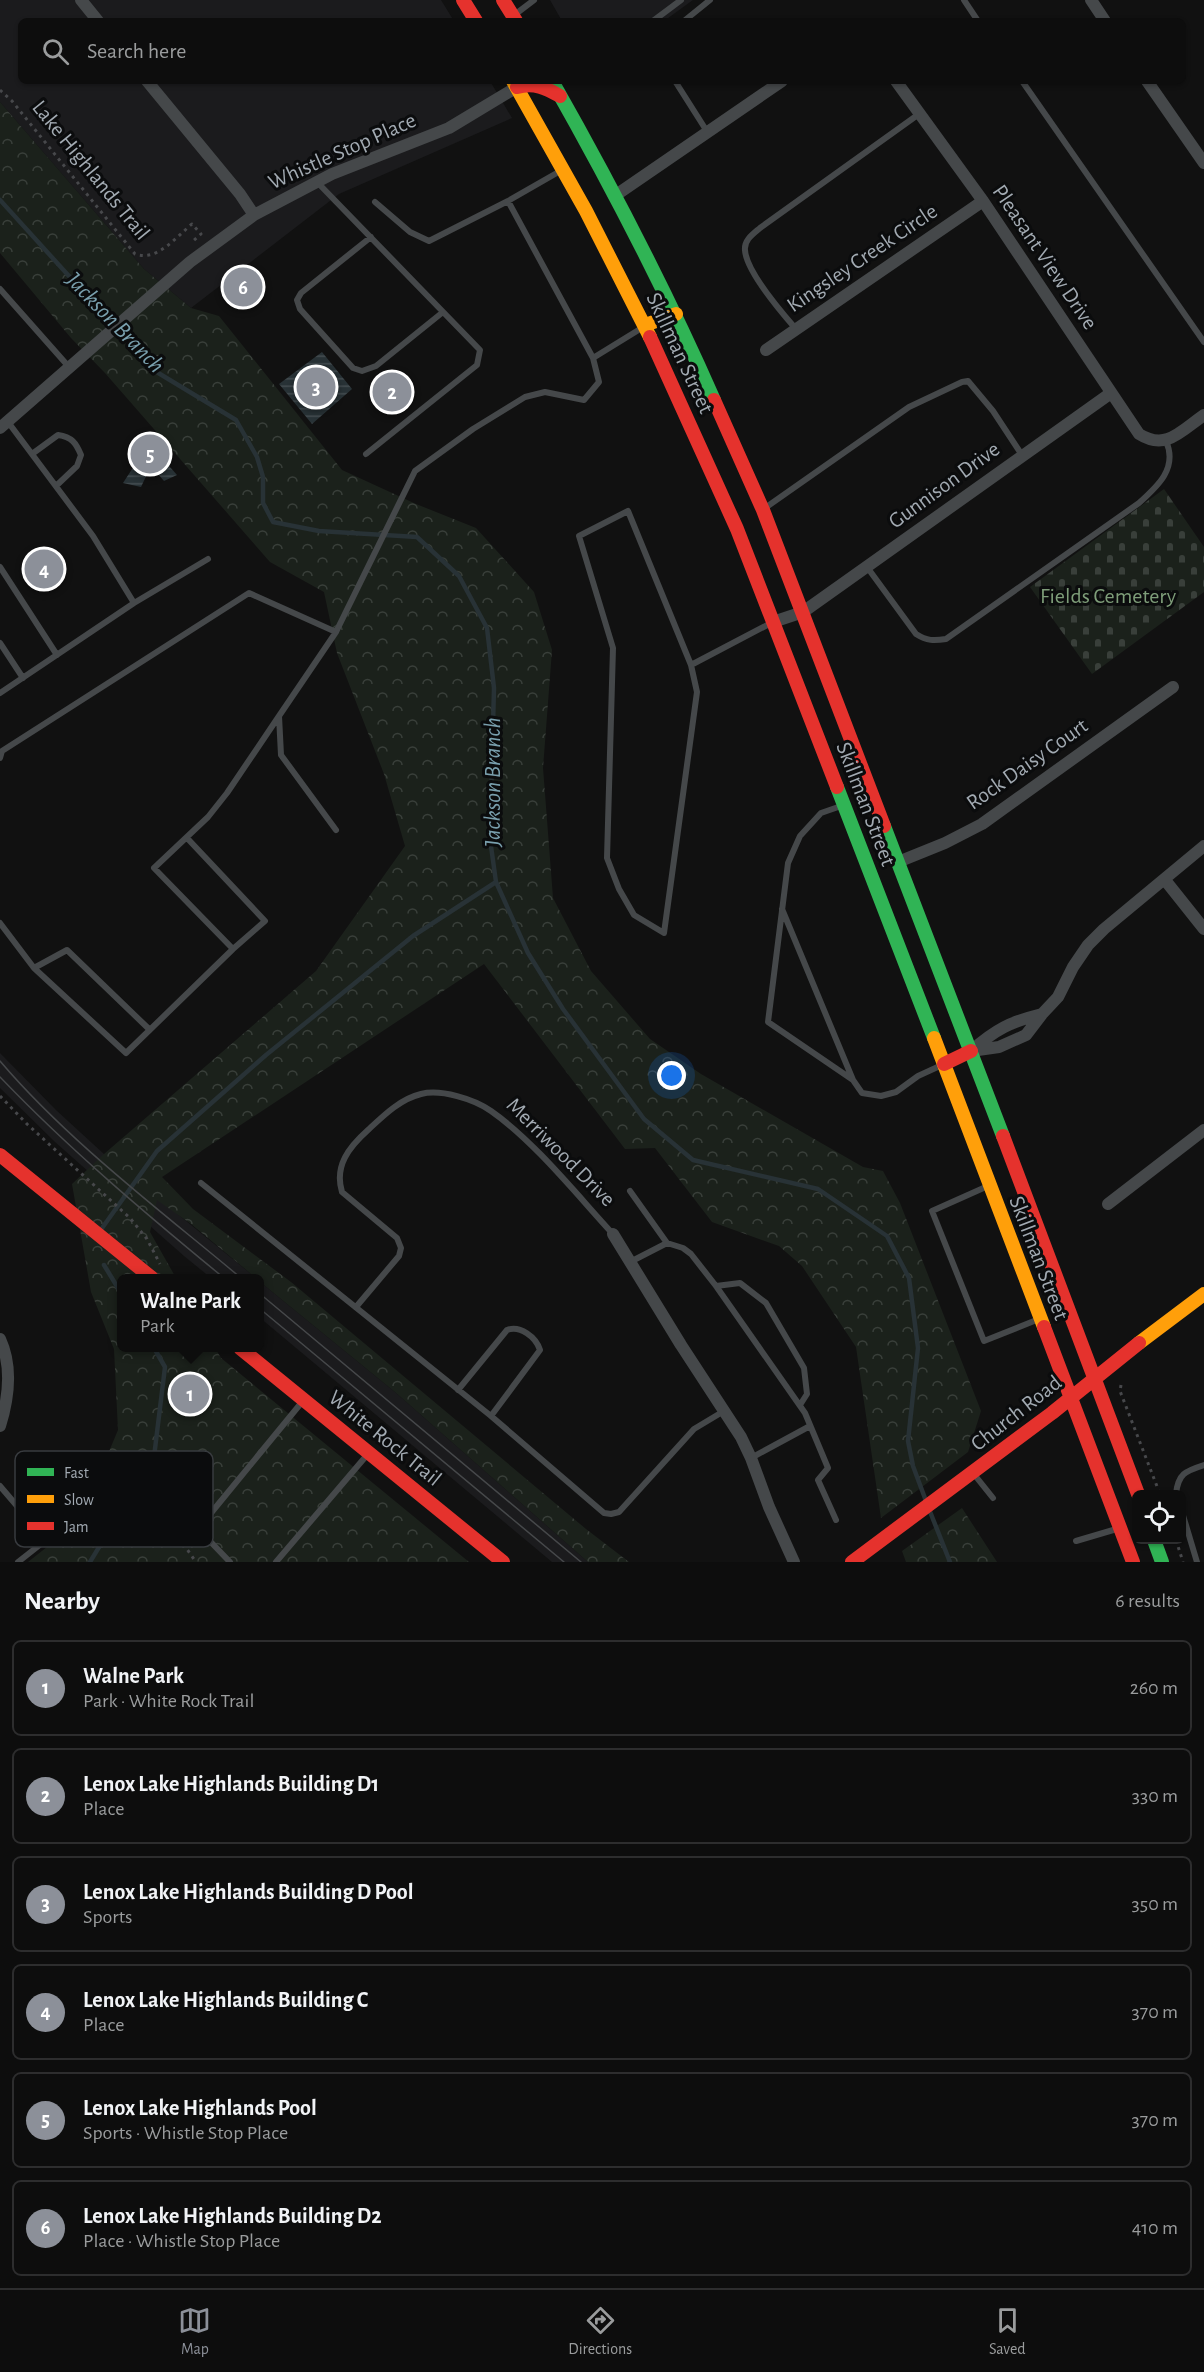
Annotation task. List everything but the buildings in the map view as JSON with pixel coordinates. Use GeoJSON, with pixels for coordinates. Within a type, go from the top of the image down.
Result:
{"type":"FeatureCollection","features":[{"type":"Feature","properties":{"kind":"main road"},"geometry":{"type":"LineString","coordinates":[[463,0],[474,18]]}},
{"type":"Feature","properties":{"kind":"main road"},"geometry":{"type":"LineString","coordinates":[[503,0],[511,18]]}},
{"type":"Feature","properties":{"kind":"main road","name":"Skillman Street"},"geometry":{"type":"LineString","coordinates":[[515,84],[645,326],[737,529],[1133,1562]]}},
{"type":"Feature","properties":{"kind":"main road"},"geometry":{"type":"LineString","coordinates":[[534,84],[561,96]]}},
{"type":"Feature","properties":{"kind":"main road","name":"Skillman Street"},"geometry":{"type":"LineString","coordinates":[[554,84],[616,195],[676,314],[763,510],[1137,1490]]}},
{"type":"Feature","properties":{"kind":"main road"},"geometry":{"type":"LineString","coordinates":[[645,326],[676,314]]}},
{"type":"Feature","properties":{"kind":"main road"},"geometry":{"type":"LineString","coordinates":[[944,1064],[971,1051]]}},
{"type":"Feature","properties":{"kind":"main road"},"geometry":{"type":"LineString","coordinates":[[0,1155],[147,1274]]}},
{"type":"Feature","properties":{"kind":"main road","name":"Church Road"},"geometry":{"type":"LineString","coordinates":[[852,1562],[973,1473],[1204,1294]]}},
{"type":"Feature","properties":{"kind":"main road","name":"White Rock Trail"},"geometry":{"type":"LineString","coordinates":[[246,1352],[503,1562]]}},
{"type":"Feature","properties":{"kind":"main road"},"geometry":{"type":"LineString","coordinates":[[1157,1544],[1162,1562]]}},
{"type":"Feature","properties":{"kind":"street"},"geometry":{"type":"LineString","coordinates":[[81,0],[96,18]]}},
{"type":"Feature","properties":{"kind":"street"},"geometry":{"type":"LineString","coordinates":[[1091,0],[1103,18]]}},
{"type":"Feature","properties":{"kind":"street"},"geometry":{"type":"LineString","coordinates":[[149,84],[240,194],[254,215]]}},
{"type":"Feature","properties":{"kind":"street","name":"Whistle Stop Place"},"geometry":{"type":"LineString","coordinates":[[4,425],[199,255],[254,215],[317,182],[448,128],[515,84]]}},
{"type":"Feature","properties":{"kind":"street"},"geometry":{"type":"LineString","coordinates":[[616,195],[778,84]]}},
{"type":"Feature","properties":{"kind":"street","name":"Pleasant View Drive"},"geometry":{"type":"LineString","coordinates":[[898,84],[982,201],[1139,434],[1149,441],[1166,441]]}},
{"type":"Feature","properties":{"kind":"street"},"geometry":{"type":"LineString","coordinates":[[1149,84],[1203,158]]}},
{"type":"Feature","properties":{"kind":"street","name":"Kingsley Creek Circle"},"geometry":{"type":"LineString","coordinates":[[766,350],[982,201]]}},
{"type":"Feature","properties":{"kind":"street","name":"Gunnison Drive"},"geometry":{"type":"LineString","coordinates":[[803,612],[1111,393]]}},
{"type":"Feature","properties":{"kind":"street"},"geometry":{"type":"LineString","coordinates":[[1166,441],[1204,415]]}},
{"type":"Feature","properties":{"kind":"street"},"geometry":{"type":"LineString","coordinates":[[773,622],[803,612]]}},
{"type":"Feature","properties":{"kind":"street","name":"Rock Daisy Court"},"geometry":{"type":"LineString","coordinates":[[898,862],[945,843],[982,824],[1173,687]]}},
{"type":"Feature","properties":{"kind":"street"},"geometry":{"type":"LineString","coordinates":[[971,1051],[993,1032],[1019,1019],[1042,1014],[1058,997],[1073,967],[1088,945],[1204,846]]}},
{"type":"Feature","properties":{"kind":"street"},"geometry":{"type":"LineString","coordinates":[[1165,880],[1204,928]]}},
{"type":"Feature","properties":{"kind":"street"},"geometry":{"type":"LineString","coordinates":[[1108,1204],[1204,1130]]}},
{"type":"Feature","properties":{"kind":"street","name":"Merriwood Drive"},"geometry":{"type":"LineString","coordinates":[[613,1234],[632,1261],[751,1458],[769,1507],[794,1562]]}},
{"type":"Feature","properties":{"kind":"street"},"geometry":{"type":"LineString","coordinates":[[0,1339],[5,1351],[9,1387],[0,1426]]}},
{"type":"Feature","properties":{"kind":"lane"},"geometry":{"type":"LineString","coordinates":[[512,18],[534,0]]}},
{"type":"Feature","properties":{"kind":"lane"},"geometry":{"type":"LineString","coordinates":[[656,18],[681,0]]}},
{"type":"Feature","properties":{"kind":"lane"},"geometry":{"type":"LineString","coordinates":[[688,18],[710,0]]}},
{"type":"Feature","properties":{"kind":"lane"},"geometry":{"type":"LineString","coordinates":[[964,0],[976,18]]}},
{"type":"Feature","properties":{"kind":"lane"},"geometry":{"type":"LineString","coordinates":[[677,84],[708,133]]}},
{"type":"Feature","properties":{"kind":"lane"},"geometry":{"type":"LineString","coordinates":[[1024,84],[1204,342]]}},
{"type":"Feature","properties":{"kind":"lane"},"geometry":{"type":"LineString","coordinates":[[796,329],[750,267],[744,250],[747,240],[760,228],[919,114]]}},
{"type":"Feature","properties":{"kind":"lane"},"geometry":{"type":"LineString","coordinates":[[375,202],[410,232],[429,241],[563,170]]}},
{"type":"Feature","properties":{"kind":"lane"},"geometry":{"type":"LineString","coordinates":[[317,182],[480,350],[477,365],[366,454]]}},
{"type":"Feature","properties":{"kind":"lane"},"geometry":{"type":"LineString","coordinates":[[233,950],[154,868],[208,817],[227,793],[336,632],[415,471],[473,429],[525,397],[545,392],[584,400],[598,382],[593,358],[508,201]]}},
{"type":"Feature","properties":{"kind":"lane"},"geometry":{"type":"LineString","coordinates":[[371,237],[301,293],[297,300],[300,309],[353,368],[362,371],[376,366],[443,312]]}},
{"type":"Feature","properties":{"kind":"lane"},"geometry":{"type":"LineString","coordinates":[[0,290],[69,367]]}},
{"type":"Feature","properties":{"kind":"lane"},"geometry":{"type":"LineString","coordinates":[[593,358],[645,326]]}},
{"type":"Feature","properties":{"kind":"lane"},"geometry":{"type":"LineString","coordinates":[[763,510],[909,407],[962,382],[968,381],[993,411],[1022,455]]}},
{"type":"Feature","properties":{"kind":"lane"},"geometry":{"type":"LineString","coordinates":[[4,425],[32,454],[93,536],[134,603]]}},
{"type":"Feature","properties":{"kind":"lane"},"geometry":{"type":"LineString","coordinates":[[32,454],[58,435],[69,436],[76,443],[81,455],[77,466],[56,486]]}},
{"type":"Feature","properties":{"kind":"lane"},"geometry":{"type":"LineString","coordinates":[[866,567],[916,634],[933,641],[946,639],[1139,503],[1159,485],[1166,474],[1171,455],[1166,441]]}},
{"type":"Feature","properties":{"kind":"lane"},"geometry":{"type":"LineString","coordinates":[[628,511],[691,665],[697,692],[664,933],[634,915],[619,889],[607,858],[613,648],[579,536],[628,511]]}},
{"type":"Feature","properties":{"kind":"lane"},"geometry":{"type":"LineString","coordinates":[[0,693],[134,603],[208,559]]}},
{"type":"Feature","properties":{"kind":"lane"},"geometry":{"type":"LineString","coordinates":[[0,567],[57,655]]}},
{"type":"Feature","properties":{"kind":"lane"},"geometry":{"type":"LineString","coordinates":[[0,758],[2,751],[249,593],[336,632]]}},
{"type":"Feature","properties":{"kind":"lane"},"geometry":{"type":"LineString","coordinates":[[691,665],[773,622]]}},
{"type":"Feature","properties":{"kind":"lane"},"geometry":{"type":"LineString","coordinates":[[0,643],[23,678]]}},
{"type":"Feature","properties":{"kind":"lane"},"geometry":{"type":"LineString","coordinates":[[279,716],[281,755],[336,830]]}},
{"type":"Feature","properties":{"kind":"lane"},"geometry":{"type":"LineString","coordinates":[[844,804],[822,813],[800,836],[788,863],[768,1022],[853,1080]]}},
{"type":"Feature","properties":{"kind":"lane"},"geometry":{"type":"LineString","coordinates":[[0,923],[33,968],[126,1053],[264,921],[187,838]]}},
{"type":"Feature","properties":{"kind":"lane"},"geometry":{"type":"LineString","coordinates":[[782,909],[853,1080],[862,1092],[881,1096],[896,1092],[918,1077],[944,1064]]}},
{"type":"Feature","properties":{"kind":"lane"},"geometry":{"type":"LineString","coordinates":[[33,968],[67,950],[150,1030]]}},
{"type":"Feature","properties":{"kind":"lane","name":"Merriwood Drive"},"geometry":{"type":"LineString","coordinates":[[356,1307],[399,1256],[401,1248],[397,1239],[342,1192],[339,1181],[341,1162],[352,1144],[384,1115],[402,1102],[422,1094],[450,1094],[489,1110],[521,1137],[613,1234]]}},
{"type":"Feature","properties":{"kind":"lane"},"geometry":{"type":"LineString","coordinates":[[201,1183],[490,1416],[604,1513],[611,1515],[619,1512],[694,1429],[724,1411]]}},
{"type":"Feature","properties":{"kind":"lane"},"geometry":{"type":"LineString","coordinates":[[989,1186],[932,1211],[984,1341],[1039,1319]]}},
{"type":"Feature","properties":{"kind":"lane"},"geometry":{"type":"LineString","coordinates":[[630,1191],[667,1243],[683,1248],[691,1254],[800,1405],[828,1468],[818,1480],[836,1520]]}},
{"type":"Feature","properties":{"kind":"lane"},"geometry":{"type":"LineString","coordinates":[[632,1261],[667,1243]]}},
{"type":"Feature","properties":{"kind":"lane"},"geometry":{"type":"LineString","coordinates":[[716,1286],[745,1284],[766,1303],[804,1368],[807,1394],[800,1405]]}},
{"type":"Feature","properties":{"kind":"lane"},"geometry":{"type":"LineString","coordinates":[[458,1390],[507,1330],[513,1327],[520,1329],[538,1344],[540,1350],[490,1416]]}},
{"type":"Feature","properties":{"kind":"lane"},"geometry":{"type":"LineString","coordinates":[[213,1511],[304,1399]]}},
{"type":"Feature","properties":{"kind":"lane"},"geometry":{"type":"LineString","coordinates":[[751,1458],[810,1426]]}},
{"type":"Feature","properties":{"kind":"lane"},"geometry":{"type":"LineString","coordinates":[[276,1562],[370,1452]]}},
{"type":"Feature","properties":{"kind":"lane"},"geometry":{"type":"LineString","coordinates":[[1177,1490],[1178,1480],[1188,1470],[1204,1465]]}},
{"type":"Feature","properties":{"kind":"lane"},"geometry":{"type":"LineString","coordinates":[[973,1473],[993,1498]]}},
{"type":"Feature","properties":{"kind":"lane"},"geometry":{"type":"LineString","coordinates":[[0,1486],[15,1504]]}},
{"type":"Feature","properties":{"kind":"lane"},"geometry":{"type":"LineString","coordinates":[[1186,1525],[1197,1562]]}},
{"type":"Feature","properties":{"kind":"lane"},"geometry":{"type":"LineString","coordinates":[[1076,1541],[1121,1528]]}},
{"type":"Feature","properties":{"kind":"lane"},"geometry":{"type":"LineString","coordinates":[[18,1562],[37,1547]]}},
{"type":"Feature","properties":{"kind":"lane"},"geometry":{"type":"LineString","coordinates":[[213,1547],[230,1562]]}},
{"type":"Feature","properties":{"kind":"path","name":"Lake Highlands Trail"},"geometry":{"type":"LineString","coordinates":[[0,90],[12,101],[135,254],[143,257],[159,252],[192,224],[201,234],[185,248]]}},
{"type":"Feature","properties":{"kind":"path"},"geometry":{"type":"LineString","coordinates":[[0,1096],[130,1218],[147,1239],[157,1259]]}},
{"type":"Feature","properties":{"kind":"path"},"geometry":{"type":"LineString","coordinates":[[1121,1384],[1120,1391],[1158,1490]]}},
{"type":"Feature","properties":{"kind":"path"},"geometry":{"type":"LineString","coordinates":[[1178,1544],[1183,1562]]}},
{"type":"Feature","properties":{"kind":"path"},"geometry":{"type":"LineString","coordinates":[[185,1547],[196,1562]]}},
{"type":"Feature","properties":{"kind":"shaded area"},"geometry":{"type":"Polygon","coordinates":[[[0,0],[441,0],[452,18],[18,18],[18,84],[492,84],[512,118],[339,194],[191,308],[144,269],[0,102],[0,0]]]}},
{"type":"Feature","properties":{"kind":"shaded area"},"geometry":{"type":"Polygon","coordinates":[[[550,0],[693,0],[668,18],[560,18],[550,0]]]}},
{"type":"Feature","properties":{"kind":"shaded area"},"geometry":{"type":"Polygon","coordinates":[[[322,352],[352,389],[312,424],[279,384],[322,352]]]}},
{"type":"Feature","properties":{"kind":"shaded area"},"geometry":{"type":"Polygon","coordinates":[[[149,443],[177,475],[164,481],[151,466],[141,487],[123,483],[149,443]]]}},
{"type":"Feature","properties":{"kind":"shaded area"},"geometry":{"type":"Polygon","coordinates":[[[0,1053],[56,1110],[104,1154],[251,1274],[206,1274],[55,1142],[0,1088],[0,1053]]]}},
{"type":"Feature","properties":{"kind":"shaded area"},"geometry":{"type":"Polygon","coordinates":[[[264,1285],[395,1392],[588,1562],[552,1562],[264,1321],[264,1285]]]}},
{"type":"Feature","properties":{"kind":"green space"},"geometry":{"type":"Polygon","coordinates":[[[0,102],[144,269],[191,308],[219,316],[342,470],[416,504],[476,528],[534,592],[552,650],[543,768],[553,898],[591,971],[650,1039],[701,1074],[863,1167],[883,1171],[900,1203],[981,1411],[968,1452],[881,1518],[856,1347],[802,1266],[779,1246],[712,1222],[655,1148],[625,1149],[484,964],[162,1177],[193,1209],[291,1282],[586,1529],[629,1562],[588,1562],[395,1392],[264,1285],[264,1274],[251,1274],[191,1224],[157,1200],[150,1232],[174,1274],[117,1274],[117,1352],[217,1352],[221,1358],[469,1562],[28,1562],[47,1547],[213,1547],[213,1451],[109,1451],[118,1430],[114,1349],[91,1292],[72,1184],[316,971],[405,846],[384,774],[337,653],[324,592],[270,562],[105,373],[71,338],[0,253],[0,102]]]}},
{"type":"Feature","properties":{"kind":"green space","name":"Fields Cemetery"},"geometry":{"type":"Polygon","coordinates":[[[1164,489],[1204,547],[1204,592],[1092,674],[1030,587],[1164,489]]]}},
{"type":"Feature","properties":{"kind":"green space"},"geometry":{"type":"Polygon","coordinates":[[[962,1508],[997,1562],[906,1562],[902,1551],[962,1508]]]}},
{"type":"Feature","properties":{"kind":"waterway","name":"Jackson Branch"},"geometry":{"type":"LineString","coordinates":[[0,200],[155,371],[236,420],[257,457],[263,477],[263,503],[273,522],[319,531],[417,537],[459,576],[487,628],[494,688],[490,839],[496,882],[528,953],[563,1009],[644,1119],[693,1160],[818,1189],[887,1236],[909,1278],[918,1348],[908,1441],[913,1466],[926,1501]]}},
{"type":"Feature","properties":{"kind":"waterway"},"geometry":{"type":"LineString","coordinates":[[100,1231],[157,1151],[266,1055],[413,936],[496,882]]}},
{"type":"Feature","properties":{"kind":"waterway"},"geometry":{"type":"LineString","coordinates":[[104,1265],[117,1286]]}},
{"type":"Feature","properties":{"kind":"waterway"},"geometry":{"type":"LineString","coordinates":[[155,1451],[165,1367],[156,1352]]}},
{"type":"Feature","properties":{"kind":"waterway","name":"Jackson Branch"},"geometry":{"type":"LineString","coordinates":[[929,1509],[950,1562]]}},
{"type":"Feature","properties":{"kind":"waterway"},"geometry":{"type":"LineString","coordinates":[[90,1562],[99,1547]]}},
{"type":"Feature","properties":{"kind":"tram line"},"geometry":{"type":"LineString","coordinates":[[0,1061],[27,1091],[85,1147],[236,1274]]}},
{"type":"Feature","properties":{"kind":"tram line"},"geometry":{"type":"LineString","coordinates":[[0,1077],[109,1181],[219,1274]]}},
{"type":"Feature","properties":{"kind":"tram line"},"geometry":{"type":"LineString","coordinates":[[264,1297],[581,1562]]}},
{"type":"Feature","properties":{"kind":"tram line"},"geometry":{"type":"LineString","coordinates":[[264,1312],[564,1562]]}},
{"type":"Feature","properties":{"kind":"traffic: fast"},"geometry":{"type":"LineString","coordinates":[[554,84],[637,239],[714,400]]}},
{"type":"Feature","properties":{"kind":"traffic: fast"},"geometry":{"type":"LineString","coordinates":[[837,787],[934,1038]]}},
{"type":"Feature","properties":{"kind":"traffic: fast"},"geometry":{"type":"LineString","coordinates":[[884,826],[1003,1136]]}},
{"type":"Feature","properties":{"kind":"traffic: fast"},"geometry":{"type":"LineString","coordinates":[[1155,1544],[1162,1562]]}},
{"type":"Feature","properties":{"kind":"traffic: slow"},"geometry":{"type":"LineString","coordinates":[[515,84],[586,211],[650,337]]}},
{"type":"Feature","properties":{"kind":"traffic: slow"},"geometry":{"type":"LineString","coordinates":[[645,325],[676,314]]}},
{"type":"Feature","properties":{"kind":"traffic: slow"},"geometry":{"type":"LineString","coordinates":[[934,1038],[1044,1327]]}},
{"type":"Feature","properties":{"kind":"traffic: slow"},"geometry":{"type":"LineString","coordinates":[[1139,1343],[1204,1294]]}},
{"type":"Feature","properties":{"kind":"traffic: jam"},"geometry":{"type":"LineString","coordinates":[[463,0],[474,18]]}},
{"type":"Feature","properties":{"kind":"traffic: jam"},"geometry":{"type":"LineString","coordinates":[[503,0],[514,18]]}},
{"type":"Feature","properties":{"kind":"traffic: jam"},"geometry":{"type":"LineString","coordinates":[[517,87],[529,85],[540,87],[560,96]]}},
{"type":"Feature","properties":{"kind":"traffic: jam"},"geometry":{"type":"LineString","coordinates":[[650,337],[737,529],[837,787]]}},
{"type":"Feature","properties":{"kind":"traffic: jam"},"geometry":{"type":"LineString","coordinates":[[714,400],[763,510],[884,826]]}},
{"type":"Feature","properties":{"kind":"traffic: jam"},"geometry":{"type":"LineString","coordinates":[[944,1064],[971,1051]]}},
{"type":"Feature","properties":{"kind":"traffic: jam"},"geometry":{"type":"LineString","coordinates":[[1003,1136],[1136,1490]]}},
{"type":"Feature","properties":{"kind":"traffic: jam"},"geometry":{"type":"LineString","coordinates":[[0,1155],[147,1274]]}},
{"type":"Feature","properties":{"kind":"traffic: jam"},"geometry":{"type":"LineString","coordinates":[[1044,1327],[1133,1562]]}},
{"type":"Feature","properties":{"kind":"traffic: jam"},"geometry":{"type":"LineString","coordinates":[[852,1562],[1052,1413],[1139,1343]]}},
{"type":"Feature","properties":{"kind":"traffic: jam"},"geometry":{"type":"LineString","coordinates":[[245,1352],[503,1562]]}},
{"type":"Feature","properties":{"kind":"place","name":"Lenox Lake Highlands Building D2"},"geometry":{"type":"Point","coordinates":[243,287]}},
{"type":"Feature","properties":{"kind":"place","name":"Lenox Lake Highlands Building D Pool"},"geometry":{"type":"Point","coordinates":[316,387]}},
{"type":"Feature","properties":{"kind":"place","name":"Lenox Lake Highlands Building D1"},"geometry":{"type":"Point","coordinates":[392,392]}},
{"type":"Feature","properties":{"kind":"place","name":"Lenox Lake Highlands Pool"},"geometry":{"type":"Point","coordinates":[150,454]}},
{"type":"Feature","properties":{"kind":"place","name":"Lenox Lake Highlands Building C"},"geometry":{"type":"Point","coordinates":[44,569]}},
{"type":"Feature","properties":{"kind":"place","name":"Walne Park"},"geometry":{"type":"Point","coordinates":[190,1394]}}]}
